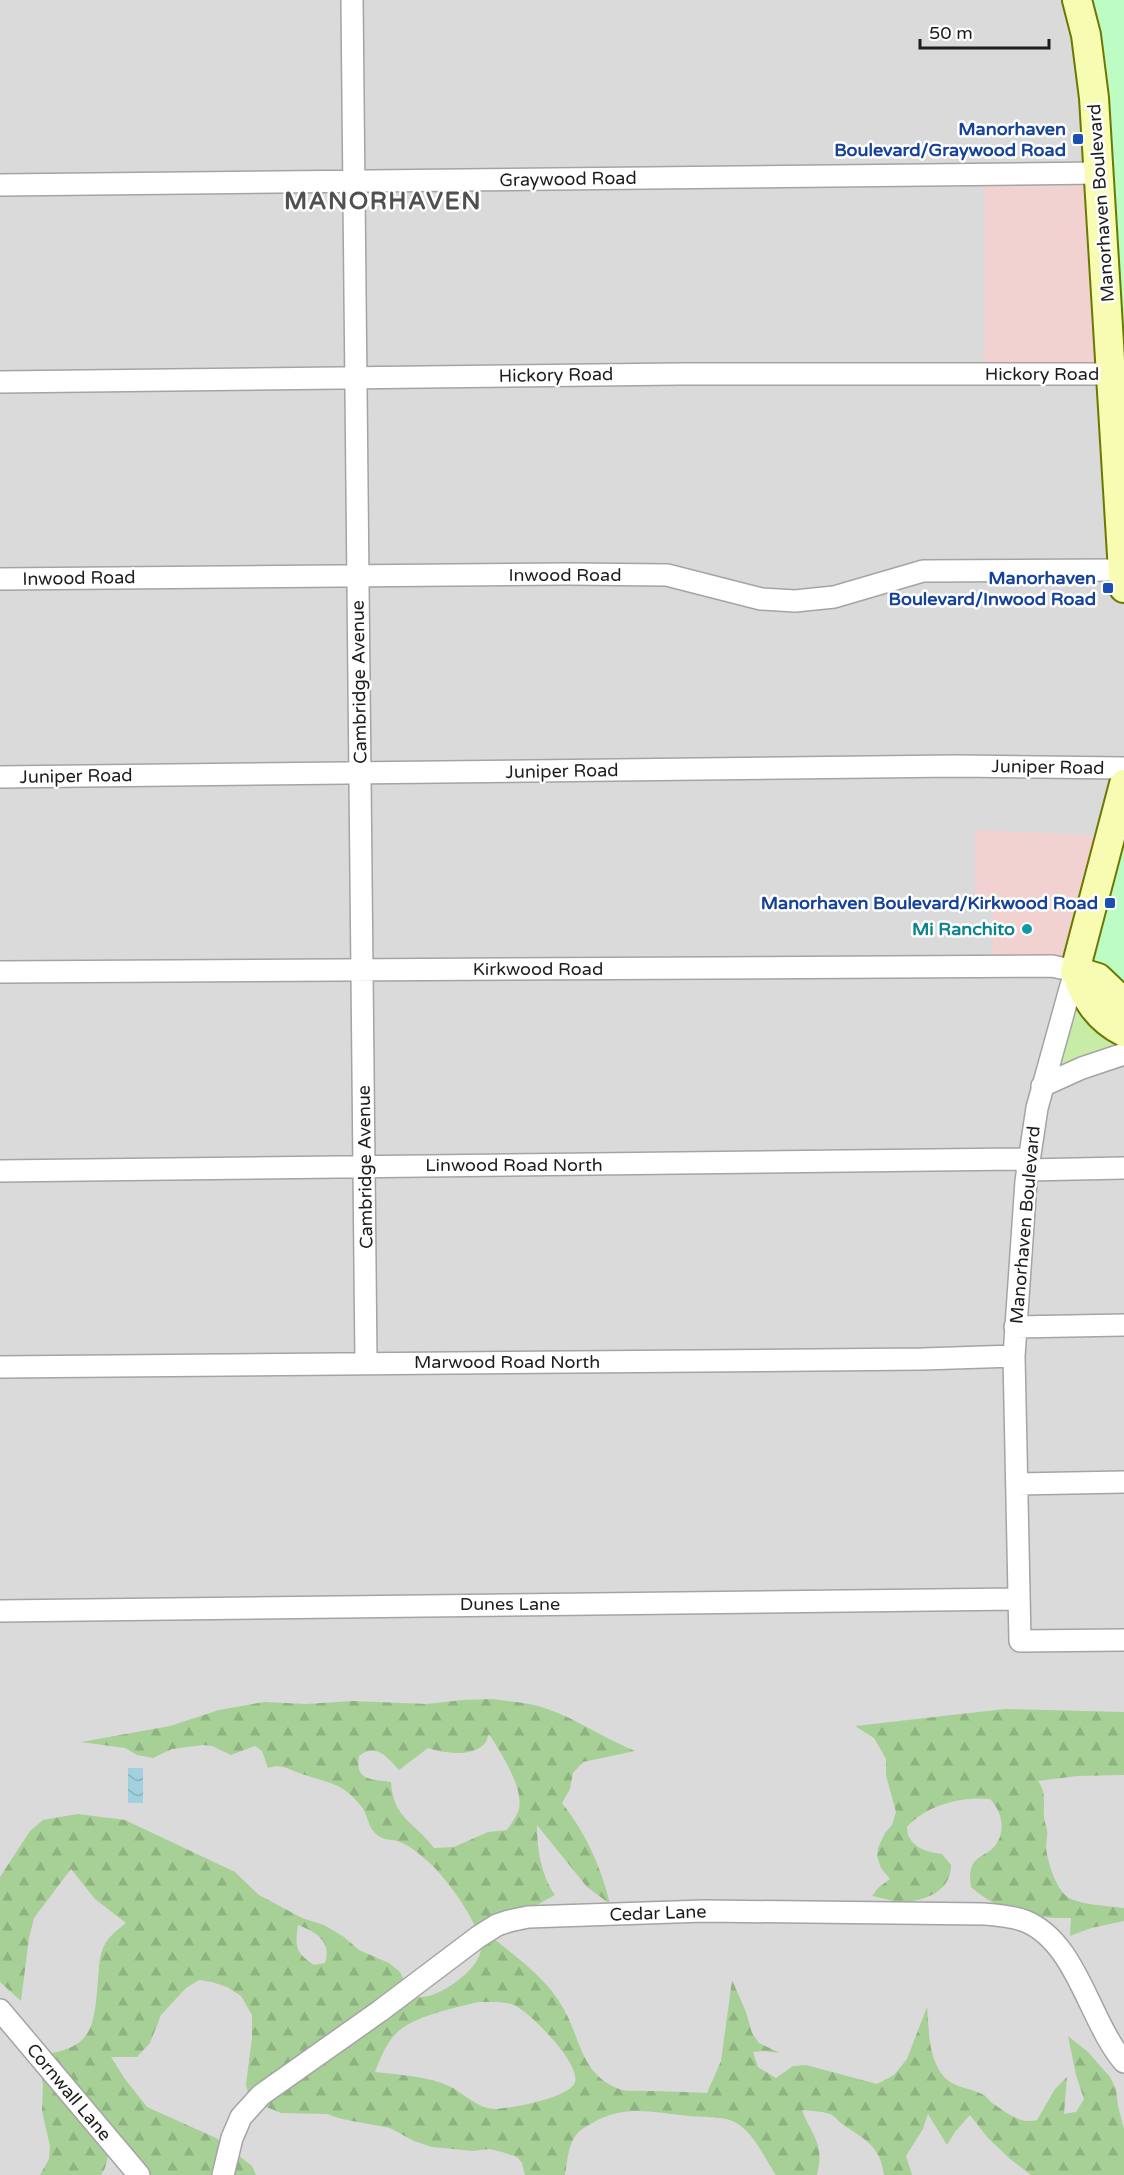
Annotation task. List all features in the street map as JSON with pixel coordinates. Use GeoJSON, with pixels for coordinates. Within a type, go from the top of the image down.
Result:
{"type":"FeatureCollection","features":[{"type":"Feature","properties":{"kind":"street","name":"Cambridge Avenue"},"geometry":{"type":"LineString","coordinates":[[352,0],[366,1363]]}},
{"type":"Feature","properties":{"kind":"street","name":"Manorhaven Boulevard"},"geometry":{"type":"LineString","coordinates":[[1077,0],[1086,35],[1099,173],[1124,579]]}},
{"type":"Feature","properties":{"kind":"street","name":"Graywood Road"},"geometry":{"type":"LineString","coordinates":[[0,185],[1099,173]]}},
{"type":"Feature","properties":{"kind":"street","name":"Hickory Road"},"geometry":{"type":"LineString","coordinates":[[0,382],[680,374],[1112,374]]}},
{"type":"Feature","properties":{"kind":"street","name":"Inwood Road"},"geometry":{"type":"LineString","coordinates":[[0,579],[358,575],[667,575],[761,599],[795,601],[834,597],[929,571],[1124,579]]}},
{"type":"Feature","properties":{"kind":"street","name":"Juniper Road"},"geometry":{"type":"LineString","coordinates":[[0,777],[956,766],[1124,768]]}},
{"type":"Feature","properties":{"kind":"street","name":"Manorhaven Boulevard"},"geometry":{"type":"LineString","coordinates":[[1124,784],[1042,1086],[1028,1165],[1014,1356],[1020,1641],[1124,1640]]}},
{"type":"Feature","properties":{"kind":"street","name":"Kirkwood Road"},"geometry":{"type":"LineString","coordinates":[[0,972],[1052,966],[1075,971]]}},
{"type":"Feature","properties":{"kind":"street"},"geometry":{"type":"LineString","coordinates":[[1075,971],[1098,978],[1124,1003]]}},
{"type":"Feature","properties":{"kind":"street"},"geometry":{"type":"LineString","coordinates":[[1075,971],[1089,1004],[1111,1024],[1124,1032]]}},
{"type":"Feature","properties":{"kind":"street"},"geometry":{"type":"LineString","coordinates":[[1042,1086],[1083,1068],[1124,1054]]}},
{"type":"Feature","properties":{"kind":"street","name":"Linwood Road North"},"geometry":{"type":"LineString","coordinates":[[0,1170],[365,1166],[1028,1165],[1124,1168]]}},
{"type":"Feature","properties":{"kind":"street"},"geometry":{"type":"LineString","coordinates":[[1015,1327],[1124,1325]]}},
{"type":"Feature","properties":{"kind":"street","name":"Marwood Road North"},"geometry":{"type":"LineString","coordinates":[[0,1367],[923,1359],[1014,1356]]}},
{"type":"Feature","properties":{"kind":"street"},"geometry":{"type":"LineString","coordinates":[[1017,1484],[1124,1482]]}},
{"type":"Feature","properties":{"kind":"street","name":"Dunes Lane"},"geometry":{"type":"LineString","coordinates":[[0,1611],[1019,1599]]}},
{"type":"Feature","properties":{"kind":"street","name":"Cedar Lane"},"geometry":{"type":"LineString","coordinates":[[223,2175],[232,2138],[241,2117],[261,2094],[380,2012],[478,1937],[497,1925],[528,1917],[704,1911],[973,1913],[1012,1917],[1037,1927],[1063,1952],[1107,2039],[1124,2062]]}},
{"type":"Feature","properties":{"kind":"street","name":"Cornwall Lane"},"geometry":{"type":"LineString","coordinates":[[0,2010],[139,2175]]}},
{"type":"Feature","properties":{"kind":"shaded area"},"geometry":{"type":"Polygon","coordinates":[[[0,0],[1077,0],[1124,588],[1124,2175],[0,2175],[0,0]]]}},
{"type":"Feature","properties":{"kind":"shaded area"},"geometry":{"type":"Polygon","coordinates":[[[1099,173],[1111,374],[984,374],[984,174],[1099,173]]]}},
{"type":"Feature","properties":{"kind":"shaded area"},"geometry":{"type":"Polygon","coordinates":[[[975,830],[1112,836],[1075,971],[991,964],[993,900],[975,899],[975,830]]]}},
{"type":"Feature","properties":{"kind":"green space"},"geometry":{"type":"Polygon","coordinates":[[[1077,0],[1124,0],[1124,588],[1077,0]]]}},
{"type":"Feature","properties":{"kind":"green space"},"geometry":{"type":"Polygon","coordinates":[[[1124,784],[1124,1003],[1075,971],[1124,784]]]}},
{"type":"Feature","properties":{"kind":"green space"},"geometry":{"type":"Polygon","coordinates":[[[1075,971],[1124,1053],[1042,1086],[1075,971]]]}},
{"type":"Feature","properties":{"kind":"green space"},"geometry":{"type":"Polygon","coordinates":[[[492,1699],[534,1705],[560,1714],[635,1751],[583,1762],[573,1773],[570,1789],[562,1803],[592,1851],[610,1904],[587,1887],[537,1825],[541,1862],[546,1879],[555,1895],[517,1914],[494,1939],[532,1970],[557,1998],[589,2065],[606,2082],[625,2090],[707,2093],[721,2061],[732,1980],[746,2012],[752,2033],[759,2043],[780,2053],[753,2052],[758,2067],[776,2078],[793,2066],[806,2065],[877,2084],[894,2075],[907,2059],[927,2007],[932,2052],[937,2066],[946,2079],[983,2095],[1008,2114],[1025,2121],[1037,2120],[1055,2089],[1067,2077],[1064,2114],[1076,2112],[1084,2099],[1076,2075],[1068,2036],[1088,2052],[1110,2077],[1116,2089],[1124,2129],[1124,2175],[1031,2175],[988,2138],[970,2115],[947,2145],[928,2114],[923,2129],[906,2156],[912,2175],[884,2175],[879,2156],[863,2138],[830,2114],[802,2110],[818,2147],[817,2175],[776,2175],[750,2135],[733,2121],[721,2118],[629,2111],[606,2116],[576,2135],[568,2154],[565,2175],[525,2175],[522,2163],[517,2157],[502,2152],[489,2149],[473,2151],[432,2147],[414,2141],[390,2128],[327,2114],[281,2113],[259,2104],[248,2094],[246,2084],[252,2038],[252,2015],[241,1996],[227,1987],[199,1980],[186,1988],[161,2015],[150,2043],[137,2057],[111,2057],[147,2107],[216,2138],[252,2166],[256,2175],[149,2175],[111,2143],[101,2175],[40,2175],[49,2159],[50,2146],[42,2111],[43,2084],[38,2055],[70,2047],[81,2041],[88,2033],[95,2011],[102,1951],[115,1932],[126,1923],[95,1899],[71,1869],[34,1918],[29,1938],[21,2001],[0,1982],[0,1877],[30,1831],[43,1820],[78,1814],[125,1820],[235,1872],[259,1895],[302,1918],[324,1925],[344,1937],[359,1950],[389,1963],[400,1972],[413,1998],[432,1995],[447,1988],[463,1976],[476,1962],[481,1946],[479,1936],[467,1911],[441,1875],[415,1850],[397,1841],[378,1836],[361,1806],[341,1788],[285,1768],[277,1766],[268,1768],[262,1751],[255,1746],[231,1755],[212,1746],[203,1745],[172,1749],[153,1758],[137,1755],[125,1748],[81,1742],[170,1726],[219,1710],[264,1702],[306,1704],[352,1701],[427,1704],[492,1699]],[[489,1734],[485,1743],[473,1751],[449,1753],[428,1748],[399,1770],[381,1753],[365,1752],[359,1756],[359,1771],[366,1778],[391,1782],[400,1812],[434,1848],[454,1847],[488,1832],[507,1830],[519,1809],[520,1800],[515,1781],[489,1734]],[[298,1925],[297,1944],[303,1956],[314,1965],[325,1963],[327,1955],[321,1938],[298,1925]],[[478,2002],[420,2019],[400,2030],[387,2046],[375,2072],[433,2080],[451,2087],[490,2109],[514,2107],[540,2101],[563,2093],[575,2082],[575,2074],[570,2063],[553,2039],[531,2017],[514,2005],[501,2002],[478,2002]]]}},
{"type":"Feature","properties":{"kind":"green space"},"geometry":{"type":"Polygon","coordinates":[[[1005,1709],[1124,1712],[1124,1775],[1077,1776],[1038,1781],[1044,1794],[1047,1854],[1053,1876],[1060,1889],[1074,1900],[1124,1908],[1124,1921],[1091,1928],[1070,1936],[1071,1918],[1044,1917],[1005,1908],[993,1903],[971,1887],[970,1872],[973,1864],[992,1849],[1000,1837],[1002,1824],[998,1810],[990,1799],[968,1799],[945,1804],[924,1813],[907,1827],[910,1839],[918,1847],[942,1854],[951,1865],[947,1881],[937,1892],[922,1899],[905,1902],[872,1896],[890,1879],[881,1868],[877,1856],[878,1848],[885,1833],[892,1825],[896,1812],[886,1775],[886,1759],[874,1738],[855,1726],[1005,1709]]]}},
{"type":"Feature","properties":{"kind":"water"},"geometry":{"type":"Polygon","coordinates":[[[128,1768],[143,1768],[143,1803],[128,1803],[128,1768]]]}},
{"type":"Feature","properties":{"kind":"place","name":"Manorhaven Boulevard/Graywood Road"},"geometry":{"type":"Point","coordinates":[1078,139]}},
{"type":"Feature","properties":{"kind":"place","name":"Manorhaven Boulevard/Inwood Road"},"geometry":{"type":"Point","coordinates":[1108,588]}},
{"type":"Feature","properties":{"kind":"place","name":"Manorhaven Boulevard/Kirkwood Road"},"geometry":{"type":"Point","coordinates":[1110,903]}},
{"type":"Feature","properties":{"kind":"place","name":"Mi Ranchito"},"geometry":{"type":"Point","coordinates":[1027,929]}},
{"type":"Feature","properties":{"kind":"district","name":"MANORHAVEN"},"geometry":{"type":"Point","coordinates":[383,201]}}]}
